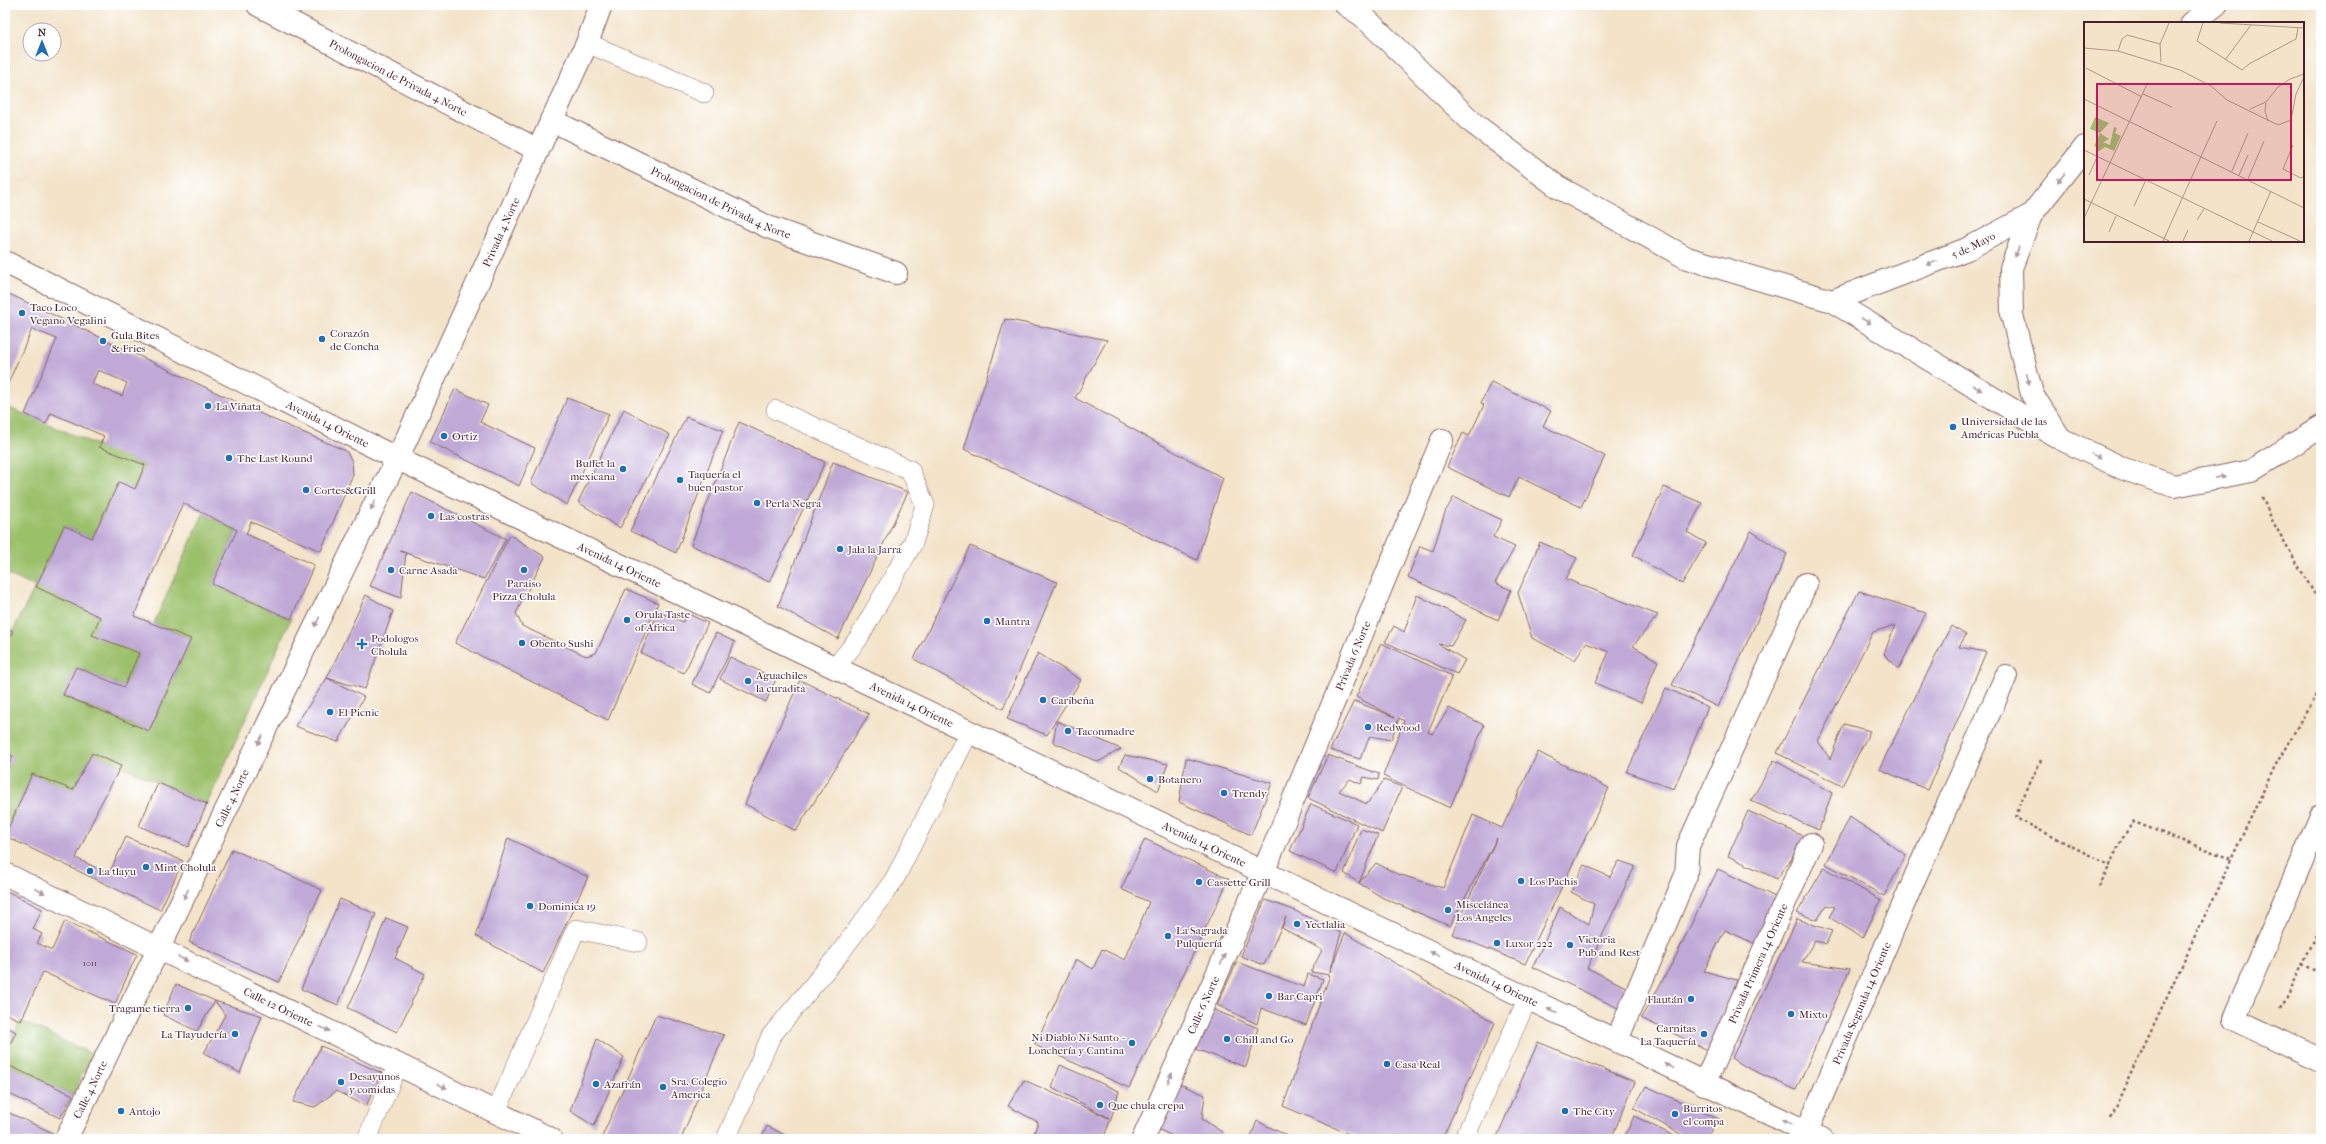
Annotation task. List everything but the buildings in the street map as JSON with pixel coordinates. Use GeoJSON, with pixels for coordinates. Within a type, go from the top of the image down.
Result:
{"type":"FeatureCollection","features":[{"type":"Feature","properties":{"kind":"street","name":"Prolongacion de Privada 4 Norte"},"geometry":{"type":"LineString","coordinates":[[258,5],[538,150]]}},
{"type":"Feature","properties":{"kind":"street","name":"Privada 4 Norte"},"geometry":{"type":"LineString","coordinates":[[396,458],[406,440],[587,43],[601,5]]}},
{"type":"Feature","properties":{"kind":"street"},"geometry":{"type":"LineString","coordinates":[[1346,5],[1363,16],[1473,123],[1558,187],[1686,258],[1832,301],[2061,439],[2124,469],[2174,486],[2251,471],[2321,427]]}},
{"type":"Feature","properties":{"kind":"street"},"geometry":{"type":"LineString","coordinates":[[2193,22],[2216,5]]}},
{"type":"Feature","properties":{"kind":"street","name":"Prolongacion de Privada 4 Norte"},"geometry":{"type":"LineString","coordinates":[[551,120],[768,227],[896,273]]}},
{"type":"Feature","properties":{"kind":"street","name":"5 de Mayo"},"geometry":{"type":"LineString","coordinates":[[1832,301],[1967,249],[2031,215],[2084,149]]}},
{"type":"Feature","properties":{"kind":"street"},"geometry":{"type":"LineString","coordinates":[[2031,215],[2011,268],[2012,315],[2032,394],[2061,439]]}},
{"type":"Feature","properties":{"kind":"street","name":"Avenida 14 Oriente"},"geometry":{"type":"LineString","coordinates":[[5,262],[396,458],[1617,1040],[1704,1084],[1814,1135]]}},
{"type":"Feature","properties":{"kind":"street","name":"Privada 6 Norte"},"geometry":{"type":"LineString","coordinates":[[1263,871],[1442,440]]}},
{"type":"Feature","properties":{"kind":"street","name":"Calle 4 Norte"},"geometry":{"type":"LineString","coordinates":[[66,1139],[160,948],[396,458]]}},
{"type":"Feature","properties":{"kind":"street"},"geometry":{"type":"LineString","coordinates":[[1617,1040],[1686,875],[1688,846],[1806,584]]}},
{"type":"Feature","properties":{"kind":"street","name":"Privada Segunda 14 Oriente"},"geometry":{"type":"LineString","coordinates":[[1814,1135],[1916,875],[2006,676]]}},
{"type":"Feature","properties":{"kind":"street"},"geometry":{"type":"LineString","coordinates":[[2321,816],[2234,1019],[2321,1060]]}},
{"type":"Feature","properties":{"kind":"street","name":"Privada Primera 14 Oriente"},"geometry":{"type":"LineString","coordinates":[[1704,1084],[1811,844]]}},
{"type":"Feature","properties":{"kind":"street","name":"Calle 6 Norte"},"geometry":{"type":"LineString","coordinates":[[1143,1139],[1263,871]]}},
{"type":"Feature","properties":{"kind":"street","name":"Calle 12 Oriente"},"geometry":{"type":"LineString","coordinates":[[5,874],[551,1139]]}},
{"type":"Feature","properties":{"kind":"lane"},"geometry":{"type":"LineString","coordinates":[[587,43],[704,93]]}},
{"type":"Feature","properties":{"kind":"lane"},"geometry":{"type":"LineString","coordinates":[[776,410],[910,470],[925,505],[913,543],[858,639],[835,668]]}},
{"type":"Feature","properties":{"kind":"lane"},"geometry":{"type":"LineString","coordinates":[[726,1139],[771,1036],[840,952],[894,880],[969,732]]}},
{"type":"Feature","properties":{"kind":"lane"},"geometry":{"type":"LineString","coordinates":[[496,1112],[576,929],[638,942]]}},
{"type":"Feature","properties":{"kind":"lane"},"geometry":{"type":"LineString","coordinates":[[1464,1139],[1528,998]]}},
{"type":"Feature","properties":{"kind":"lane"},"geometry":{"type":"LineString","coordinates":[[367,1139],[398,1064]]}},
{"type":"Feature","properties":{"kind":"path"},"geometry":{"type":"LineString","coordinates":[[2251,471],[2273,522],[2321,605]]}},
{"type":"Feature","properties":{"kind":"path"},"geometry":{"type":"LineString","coordinates":[[2110,1118],[2274,766],[2321,686]]}},
{"type":"Feature","properties":{"kind":"path"},"geometry":{"type":"LineString","coordinates":[[2041,760],[2020,804],[2016,818],[2111,866]]}},
{"type":"Feature","properties":{"kind":"path"},"geometry":{"type":"LineString","coordinates":[[2099,887],[2111,866],[2126,831],[2134,822],[2231,859]]}},
{"type":"Feature","properties":{"kind":"path"},"geometry":{"type":"LineString","coordinates":[[2267,1035],[2321,926]]}},
{"type":"Feature","properties":{"kind":"path"},"geometry":{"type":"LineString","coordinates":[[2302,964],[2321,973]]}},
{"type":"Feature","properties":{"kind":"green space"},"geometry":{"type":"Polygon","coordinates":[[[5,406],[145,465],[135,489],[118,483],[92,538],[64,526],[36,586],[100,617],[139,653],[124,687],[76,667],[63,696],[149,731],[191,639],[154,623],[203,514],[237,530],[212,584],[291,619],[207,804],[92,753],[73,790],[32,775],[5,833],[5,773],[13,756],[5,753],[5,647],[35,587],[5,573],[5,406]]]}},
{"type":"Feature","properties":{"kind":"green space"},"geometry":{"type":"Polygon","coordinates":[[[21,1021],[92,1054],[73,1095],[5,1064],[5,1054],[21,1021]]]}},
{"type":"Feature","properties":{"kind":"place","name":"Taco Loco Vegano/Vegalini"},"geometry":{"type":"Point","coordinates":[22,313]}},
{"type":"Feature","properties":{"kind":"place","name":"Corazón de Concha"},"geometry":{"type":"Point","coordinates":[322,339]}},
{"type":"Feature","properties":{"kind":"place","name":"Gula Bites & Fries"},"geometry":{"type":"Point","coordinates":[103,341]}},
{"type":"Feature","properties":{"kind":"place","name":"La Viñata"},"geometry":{"type":"Point","coordinates":[208,406]}},
{"type":"Feature","properties":{"kind":"place","name":"Universidad de las Américas Puebla"},"geometry":{"type":"Point","coordinates":[1953,427]}},
{"type":"Feature","properties":{"kind":"place","name":"Ortiz"},"geometry":{"type":"Point","coordinates":[444,436]}},
{"type":"Feature","properties":{"kind":"place","name":"The Last Round"},"geometry":{"type":"Point","coordinates":[229,458]}},
{"type":"Feature","properties":{"kind":"place","name":"Buffet la mexicana"},"geometry":{"type":"Point","coordinates":[623,469]}},
{"type":"Feature","properties":{"kind":"place","name":"Taquería el buen pastor"},"geometry":{"type":"Point","coordinates":[680,480]}},
{"type":"Feature","properties":{"kind":"place","name":"Cortes&Grill"},"geometry":{"type":"Point","coordinates":[306,490]}},
{"type":"Feature","properties":{"kind":"place","name":"Perla Negra"},"geometry":{"type":"Point","coordinates":[757,503]}},
{"type":"Feature","properties":{"kind":"place","name":"Las costras"},"geometry":{"type":"Point","coordinates":[431,516]}},
{"type":"Feature","properties":{"kind":"place","name":"Jala la Jarra"},"geometry":{"type":"Point","coordinates":[840,549]}},
{"type":"Feature","properties":{"kind":"place","name":"Carne Asada"},"geometry":{"type":"Point","coordinates":[391,570]}},
{"type":"Feature","properties":{"kind":"place","name":"Paraiso Pizza Cholula"},"geometry":{"type":"Point","coordinates":[524,570]}},
{"type":"Feature","properties":{"kind":"place","name":"Orula Taste of Africa"},"geometry":{"type":"Point","coordinates":[627,620]}},
{"type":"Feature","properties":{"kind":"place","name":"Mantra"},"geometry":{"type":"Point","coordinates":[987,621]}},
{"type":"Feature","properties":{"kind":"place","name":"Obento Sushi"},"geometry":{"type":"Point","coordinates":[522,643]}},
{"type":"Feature","properties":{"kind":"place","name":"Podologos Cholula"},"geometry":{"type":"Point","coordinates":[362,644]}},
{"type":"Feature","properties":{"kind":"place","name":"Aguachiles la curadita"},"geometry":{"type":"Point","coordinates":[748,681]}},
{"type":"Feature","properties":{"kind":"place","name":"Caribeña"},"geometry":{"type":"Point","coordinates":[1043,700]}},
{"type":"Feature","properties":{"kind":"place","name":"El Picnic"},"geometry":{"type":"Point","coordinates":[330,712]}},
{"type":"Feature","properties":{"kind":"place","name":"Redwood"},"geometry":{"type":"Point","coordinates":[1368,727]}},
{"type":"Feature","properties":{"kind":"place","name":"Taconmadre"},"geometry":{"type":"Point","coordinates":[1068,731]}},
{"type":"Feature","properties":{"kind":"place","name":"Botanero"},"geometry":{"type":"Point","coordinates":[1150,779]}},
{"type":"Feature","properties":{"kind":"place","name":"Trendy"},"geometry":{"type":"Point","coordinates":[1224,793]}},
{"type":"Feature","properties":{"kind":"place","name":"Mint Cholula"},"geometry":{"type":"Point","coordinates":[146,867]}},
{"type":"Feature","properties":{"kind":"place","name":"La tlayu"},"geometry":{"type":"Point","coordinates":[90,871]}},
{"type":"Feature","properties":{"kind":"place","name":"Los Pachis"},"geometry":{"type":"Point","coordinates":[1521,881]}},
{"type":"Feature","properties":{"kind":"place","name":"Cassette Grill"},"geometry":{"type":"Point","coordinates":[1199,882]}},
{"type":"Feature","properties":{"kind":"place","name":"Dominica 19"},"geometry":{"type":"Point","coordinates":[530,906]}},
{"type":"Feature","properties":{"kind":"place","name":"Miscelánea Los Angeles"},"geometry":{"type":"Point","coordinates":[1448,910]}},
{"type":"Feature","properties":{"kind":"place","name":"Yectlalia"},"geometry":{"type":"Point","coordinates":[1297,924]}},
{"type":"Feature","properties":{"kind":"place","name":"La Sagrada Pulquería"},"geometry":{"type":"Point","coordinates":[1168,936]}},
{"type":"Feature","properties":{"kind":"place","name":"Luxor 222"},"geometry":{"type":"Point","coordinates":[1497,943]}},
{"type":"Feature","properties":{"kind":"place","name":"Victoria Pub and Rest"},"geometry":{"type":"Point","coordinates":[1570,945]}},
{"type":"Feature","properties":{"kind":"place","name":"Bar Capri"},"geometry":{"type":"Point","coordinates":[1269,996]}},
{"type":"Feature","properties":{"kind":"place","name":"Flaután"},"geometry":{"type":"Point","coordinates":[1691,999]}},
{"type":"Feature","properties":{"kind":"place","name":"Tragame tierra"},"geometry":{"type":"Point","coordinates":[188,1008]}},
{"type":"Feature","properties":{"kind":"place","name":"Mixto"},"geometry":{"type":"Point","coordinates":[1791,1014]}},
{"type":"Feature","properties":{"kind":"place","name":"La Tlayudería"},"geometry":{"type":"Point","coordinates":[235,1034]}},
{"type":"Feature","properties":{"kind":"place","name":"Carnitas La Taquería"},"geometry":{"type":"Point","coordinates":[1704,1034]}},
{"type":"Feature","properties":{"kind":"place","name":"Chill and Go"},"geometry":{"type":"Point","coordinates":[1227,1039]}},
{"type":"Feature","properties":{"kind":"place","name":"Ni Diablo Ni Santo - Lonchería y Cantina"},"geometry":{"type":"Point","coordinates":[1132,1043]}},
{"type":"Feature","properties":{"kind":"place","name":"Casa Real"},"geometry":{"type":"Point","coordinates":[1387,1064]}},
{"type":"Feature","properties":{"kind":"place","name":"Desayunos y comidas"},"geometry":{"type":"Point","coordinates":[341,1082]}},
{"type":"Feature","properties":{"kind":"place","name":"Azafrán"},"geometry":{"type":"Point","coordinates":[596,1084]}},
{"type":"Feature","properties":{"kind":"place","name":"Sra. Colegio America"},"geometry":{"type":"Point","coordinates":[663,1087]}},
{"type":"Feature","properties":{"kind":"place","name":"Que chula crepa"},"geometry":{"type":"Point","coordinates":[1100,1105]}},
{"type":"Feature","properties":{"kind":"place","name":"Antojo"},"geometry":{"type":"Point","coordinates":[121,1111]}},
{"type":"Feature","properties":{"kind":"place","name":"The City"},"geometry":{"type":"Point","coordinates":[1565,1111]}},
{"type":"Feature","properties":{"kind":"place","name":"Burritos el compa"},"geometry":{"type":"Point","coordinates":[1675,1114]}}]}
